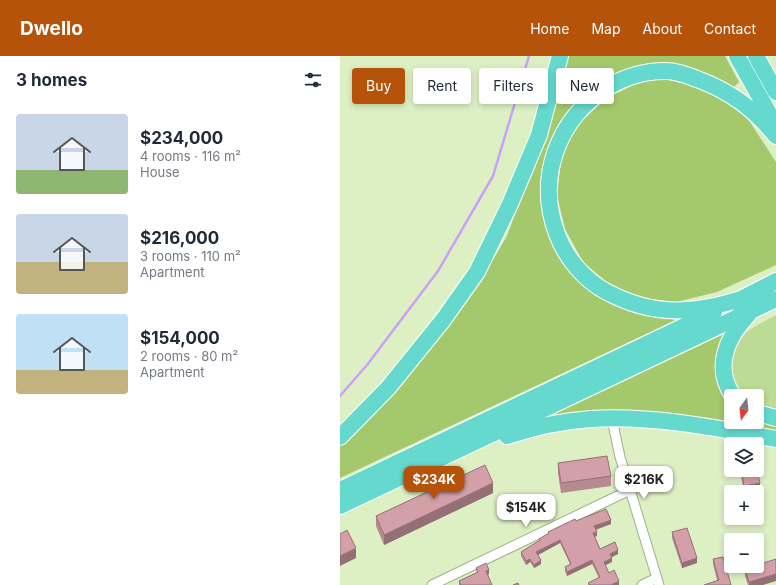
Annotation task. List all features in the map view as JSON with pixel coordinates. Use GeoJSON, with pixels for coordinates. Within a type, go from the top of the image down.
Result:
{"type":"FeatureCollection","features":[{"type":"Feature","properties":{"kind":"highway"},"geometry":{"type":"LineString","coordinates":[[340,437],[388,388],[443,320],[477,272],[510,204],[539,135],[560,56]]}},
{"type":"Feature","properties":{"kind":"highway"},"geometry":{"type":"LineString","coordinates":[[737,56],[776,126]]}},
{"type":"Feature","properties":{"kind":"highway"},"geometry":{"type":"LineString","coordinates":[[756,56],[776,92]]}},
{"type":"Feature","properties":{"kind":"highway"},"geometry":{"type":"LineString","coordinates":[[744,298],[719,306],[702,309],[668,311],[631,303],[598,287],[571,261],[561,244],[554,225],[550,207],[548,188],[550,169],[555,151],[564,132],[586,103],[616,83],[632,76],[648,72],[665,71],[682,73],[713,84],[727,91],[752,110],[776,136]]}},
{"type":"Feature","properties":{"kind":"highway"},"geometry":{"type":"LineString","coordinates":[[340,490],[744,298],[776,281]]}},
{"type":"Feature","properties":{"kind":"highway"},"geometry":{"type":"LineString","coordinates":[[340,506],[776,299]]}},
{"type":"Feature","properties":{"kind":"highway"},"geometry":{"type":"LineString","coordinates":[[728,389],[723,370],[725,352],[738,325],[752,311]]}},
{"type":"Feature","properties":{"kind":"highway"},"geometry":{"type":"LineString","coordinates":[[764,415],[776,418]]}},
{"type":"Feature","properties":{"kind":"highway"},"geometry":{"type":"LineString","coordinates":[[447,456],[502,437],[547,425],[590,419],[635,419],[682,424],[776,439]]}},
{"type":"Feature","properties":{"kind":"street"},"geometry":{"type":"LineString","coordinates":[[612,419],[620,457],[658,582],[642,585]]}},
{"type":"Feature","properties":{"kind":"street"},"geometry":{"type":"LineString","coordinates":[[432,585],[630,490]]}},
{"type":"Feature","properties":{"kind":"green space"},"geometry":{"type":"Polygon","coordinates":[[[565,56],[725,56],[739,82],[734,87],[718,78],[693,68],[684,65],[666,63],[648,64],[630,68],[614,75],[614,68],[562,68],[565,56]]]}},
{"type":"Feature","properties":{"kind":"green space"},"geometry":{"type":"Polygon","coordinates":[[[646,79],[665,79],[693,86],[723,99],[746,116],[776,162],[776,265],[717,292],[676,302],[639,298],[609,284],[583,262],[565,229],[557,196],[561,160],[576,126],[600,104],[614,104],[614,95],[646,79]]]}},
{"type":"Feature","properties":{"kind":"green space"},"geometry":{"type":"Polygon","coordinates":[[[556,90],[556,104],[576,104],[552,136],[548,148],[542,182],[542,202],[545,221],[559,257],[570,272],[584,286],[609,303],[627,310],[676,320],[340,478],[340,446],[350,437],[442,335],[485,273],[507,236],[543,138],[556,90]]]}},
{"type":"Feature","properties":{"kind":"green space"},"geometry":{"type":"Polygon","coordinates":[[[776,315],[776,409],[764,406],[764,389],[739,389],[732,370],[736,346],[746,332],[776,315]]]}},
{"type":"Feature","properties":{"kind":"green space"},"geometry":{"type":"Polygon","coordinates":[[[726,333],[716,369],[718,384],[724,395],[724,424],[643,411],[603,411],[545,418],[726,333]]]}},
{"type":"Feature","properties":{"kind":"green space"},"geometry":{"type":"Polygon","coordinates":[[[764,421],[776,424],[776,433],[752,429],[764,429],[764,421]]]}},
{"type":"Feature","properties":{"kind":"building"},"geometry":{"type":"Polygon","coordinates":[[[607,456],[611,476],[561,483],[558,463],[607,456]]]}},
{"type":"Feature","properties":{"kind":"building"},"geometry":{"type":"Polygon","coordinates":[[[485,465],[493,483],[384,535],[376,516],[485,465]]]}},
{"type":"Feature","properties":{"kind":"building"},"geometry":{"type":"Polygon","coordinates":[[[742,477],[759,477],[760,483],[744,485],[742,477]]]}},
{"type":"Feature","properties":{"kind":"building"},"geometry":{"type":"Polygon","coordinates":[[[606,509],[611,520],[594,526],[597,532],[593,533],[600,549],[615,542],[618,550],[610,554],[612,558],[604,562],[609,573],[614,570],[619,581],[611,585],[590,585],[588,583],[600,577],[592,560],[567,572],[565,567],[571,564],[560,540],[536,552],[541,560],[534,565],[530,559],[526,561],[521,552],[540,540],[539,539],[549,533],[548,532],[575,519],[576,521],[606,509]]]}},
{"type":"Feature","properties":{"kind":"building"},"geometry":{"type":"Polygon","coordinates":[[[687,528],[697,558],[682,563],[672,532],[687,528]]]}},
{"type":"Feature","properties":{"kind":"building"},"geometry":{"type":"Polygon","coordinates":[[[347,530],[356,548],[340,556],[340,534],[347,530]]]}},
{"type":"Feature","properties":{"kind":"building"},"geometry":{"type":"Polygon","coordinates":[[[723,557],[724,573],[728,573],[731,585],[704,585],[719,580],[713,559],[723,557]]]}},
{"type":"Feature","properties":{"kind":"building"},"geometry":{"type":"Polygon","coordinates":[[[776,559],[776,574],[749,582],[746,573],[764,573],[764,563],[776,559]]]}},
{"type":"Feature","properties":{"kind":"building"},"geometry":{"type":"Polygon","coordinates":[[[486,563],[489,570],[486,571],[492,585],[461,585],[459,581],[478,572],[476,568],[486,563]]]}},
{"type":"Feature","properties":{"kind":"waterway"},"geometry":{"type":"LineString","coordinates":[[340,396],[367,365],[438,271],[493,176],[529,56]]}}]}
